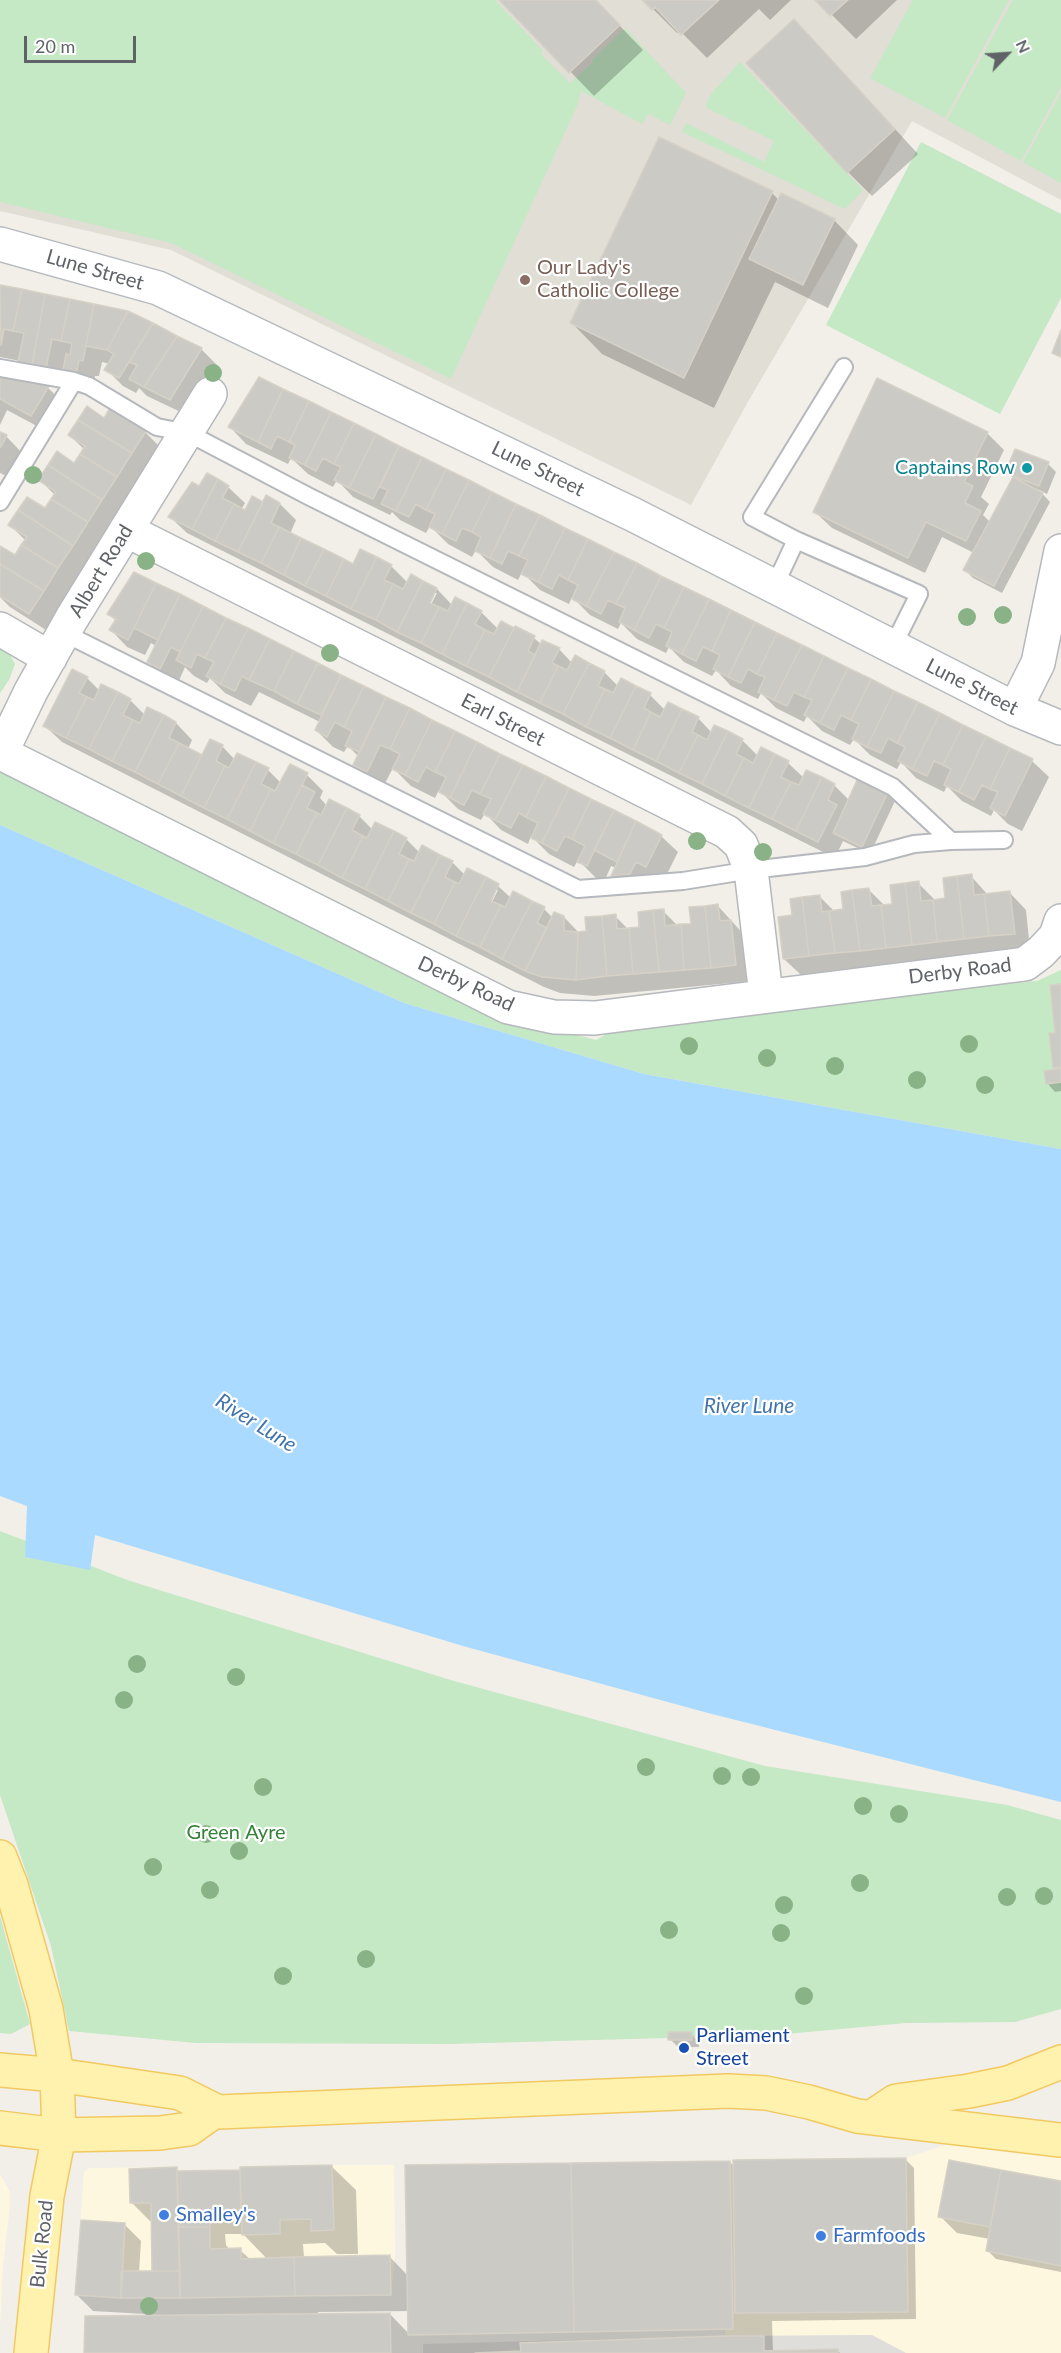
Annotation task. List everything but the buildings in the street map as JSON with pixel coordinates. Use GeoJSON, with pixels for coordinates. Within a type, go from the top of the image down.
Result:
{"type":"FeatureCollection","features":[{"type":"Feature","properties":{"kind":"main road","name":"Bulk Road"},"geometry":{"type":"LineString","coordinates":[[0,1857],[12,1886],[46,2009],[57,2074],[59,2135],[47,2196],[31,2353]]}},
{"type":"Feature","properties":{"kind":"main road"},"geometry":{"type":"LineString","coordinates":[[871,2117],[896,2101],[1008,2083],[1061,2062]]}},
{"type":"Feature","properties":{"kind":"main road"},"geometry":{"type":"LineString","coordinates":[[0,2070],[57,2074],[180,2093],[213,2112],[728,2091],[766,2093],[871,2117],[1061,2140]]}},
{"type":"Feature","properties":{"kind":"main road"},"geometry":{"type":"LineString","coordinates":[[0,2128],[59,2135],[160,2133],[189,2129],[213,2112]]}},
{"type":"Feature","properties":{"kind":"street","name":"Lune Street"},"geometry":{"type":"LineString","coordinates":[[0,244],[158,288],[622,509],[775,585],[1014,709],[1061,728]]}},
{"type":"Feature","properties":{"kind":"street","name":"Albert Road"},"geometry":{"type":"LineString","coordinates":[[1,753],[57,645],[210,394]]}},
{"type":"Feature","properties":{"kind":"street","name":"Earl Street"},"geometry":{"type":"LineString","coordinates":[[126,530],[727,832],[741,845],[751,870],[766,995]]}},
{"type":"Feature","properties":{"kind":"street"},"geometry":{"type":"LineString","coordinates":[[1014,709],[1049,667],[1061,551]]}},
{"type":"Feature","properties":{"kind":"street"},"geometry":{"type":"LineString","coordinates":[[0,629],[57,645]]}},
{"type":"Feature","properties":{"kind":"street","name":"Derby Road"},"geometry":{"type":"LineString","coordinates":[[1,753],[508,1007],[554,1017],[595,1018],[1025,964],[1041,952],[1056,936],[1061,921]]}},
{"type":"Feature","properties":{"kind":"lane"},"geometry":{"type":"LineString","coordinates":[[844,367],[752,517],[796,540],[918,594],[893,646]]}},
{"type":"Feature","properties":{"kind":"lane"},"geometry":{"type":"LineString","coordinates":[[0,368],[74,381],[89,386],[157,428],[188,433],[308,496],[893,787],[951,841]]}},
{"type":"Feature","properties":{"kind":"lane"},"geometry":{"type":"LineString","coordinates":[[0,502],[74,381]]}},
{"type":"Feature","properties":{"kind":"lane"},"geometry":{"type":"LineString","coordinates":[[775,585],[796,540]]}},
{"type":"Feature","properties":{"kind":"lane"},"geometry":{"type":"LineString","coordinates":[[57,645],[578,889],[683,881],[751,870],[865,857],[914,844],[1004,840]]}},
{"type":"Feature","properties":{"kind":"shaded area","name":"Our Lady's Catholic College"},"geometry":{"type":"Polygon","coordinates":[[[0,0],[1061,0],[1061,200],[912,121],[749,400],[691,505],[171,250],[0,211],[0,0]]]}},
{"type":"Feature","properties":{"kind":"shaded area"},"geometry":{"type":"Polygon","coordinates":[[[960,2140],[1061,2157],[1061,2353],[906,2353],[872,2335],[725,2336],[730,2161],[906,2158],[960,2140]]]}},
{"type":"Feature","properties":{"kind":"shaded area"},"geometry":{"type":"Polygon","coordinates":[[[394,2165],[395,2254],[391,2295],[180,2298],[75,2295],[84,2172],[90,2168],[177,2167],[177,2171],[394,2165]]]}},
{"type":"Feature","properties":{"kind":"shaded area"},"geometry":{"type":"Polygon","coordinates":[[[0,2174],[10,2192],[10,2205],[3,2265],[0,2325],[0,2174]]]}},
{"type":"Feature","properties":{"kind":"shaded area"},"geometry":{"type":"Polygon","coordinates":[[[872,2335],[906,2353],[423,2353],[423,2344],[725,2336],[872,2335]]]}},
{"type":"Feature","properties":{"kind":"green space"},"geometry":{"type":"Polygon","coordinates":[[[0,0],[495,0],[543,51],[541,54],[570,83],[625,28],[686,93],[670,125],[648,114],[642,124],[581,91],[578,104],[451,379],[171,243],[0,202],[0,0]]]}},
{"type":"Feature","properties":{"kind":"green space"},"geometry":{"type":"Polygon","coordinates":[[[913,0],[1009,0],[945,118],[870,78],[913,0]]]}},
{"type":"Feature","properties":{"kind":"green space"},"geometry":{"type":"Polygon","coordinates":[[[1013,0],[1061,0],[1061,87],[1021,161],[947,120],[1013,0]]]}},
{"type":"Feature","properties":{"kind":"green space"},"geometry":{"type":"Polygon","coordinates":[[[740,62],[863,190],[845,209],[682,132],[686,123],[764,162],[774,141],[705,107],[711,94],[740,62]]]}},
{"type":"Feature","properties":{"kind":"green space"},"geometry":{"type":"Polygon","coordinates":[[[1061,93],[1061,183],[1023,162],[1061,93]]]}},
{"type":"Feature","properties":{"kind":"green space"},"geometry":{"type":"Polygon","coordinates":[[[921,142],[1061,214],[1061,298],[1000,414],[826,325],[921,142]]]}},
{"type":"Feature","properties":{"kind":"green space"},"geometry":{"type":"Polygon","coordinates":[[[0,645],[9,653],[15,664],[9,680],[0,693],[0,645]]]}},
{"type":"Feature","properties":{"kind":"green space"},"geometry":{"type":"Polygon","coordinates":[[[0,772],[283,911],[520,1020],[596,1040],[626,1023],[1037,981],[1061,970],[1061,1149],[644,1074],[404,1003],[0,825],[0,772]]]}},
{"type":"Feature","properties":{"kind":"green space","name":"Green Ayre"},"geometry":{"type":"Polygon","coordinates":[[[0,1531],[130,1581],[454,1681],[765,1766],[1007,1805],[1061,1820],[1061,2009],[1015,2022],[905,2023],[776,2035],[450,2044],[196,2043],[69,2031],[51,1946],[0,1795],[0,1531]]]}},
{"type":"Feature","properties":{"kind":"green space"},"geometry":{"type":"Polygon","coordinates":[[[0,1916],[30,2024],[11,2034],[0,2033],[0,1916]]]}},
{"type":"Feature","properties":{"kind":"water","name":"River Lune"},"geometry":{"type":"Polygon","coordinates":[[[0,825],[404,1003],[644,1074],[1061,1149],[1061,1802],[708,1713],[463,1646],[95,1535],[90,1570],[25,1557],[27,1506],[0,1496],[0,825]]]}},
{"type":"Feature","properties":{"kind":"place","name":"Our Lady's Catholic College"},"geometry":{"type":"Point","coordinates":[525,280]}},
{"type":"Feature","properties":{"kind":"place","name":"Captains Row"},"geometry":{"type":"Point","coordinates":[1027,468]}},
{"type":"Feature","properties":{"kind":"place","name":"Parliament Street"},"geometry":{"type":"Point","coordinates":[684,2048]}},
{"type":"Feature","properties":{"kind":"place","name":"Smalley's"},"geometry":{"type":"Point","coordinates":[164,2215]}},
{"type":"Feature","properties":{"kind":"place","name":"Farmfoods"},"geometry":{"type":"Point","coordinates":[821,2236]}}]}
